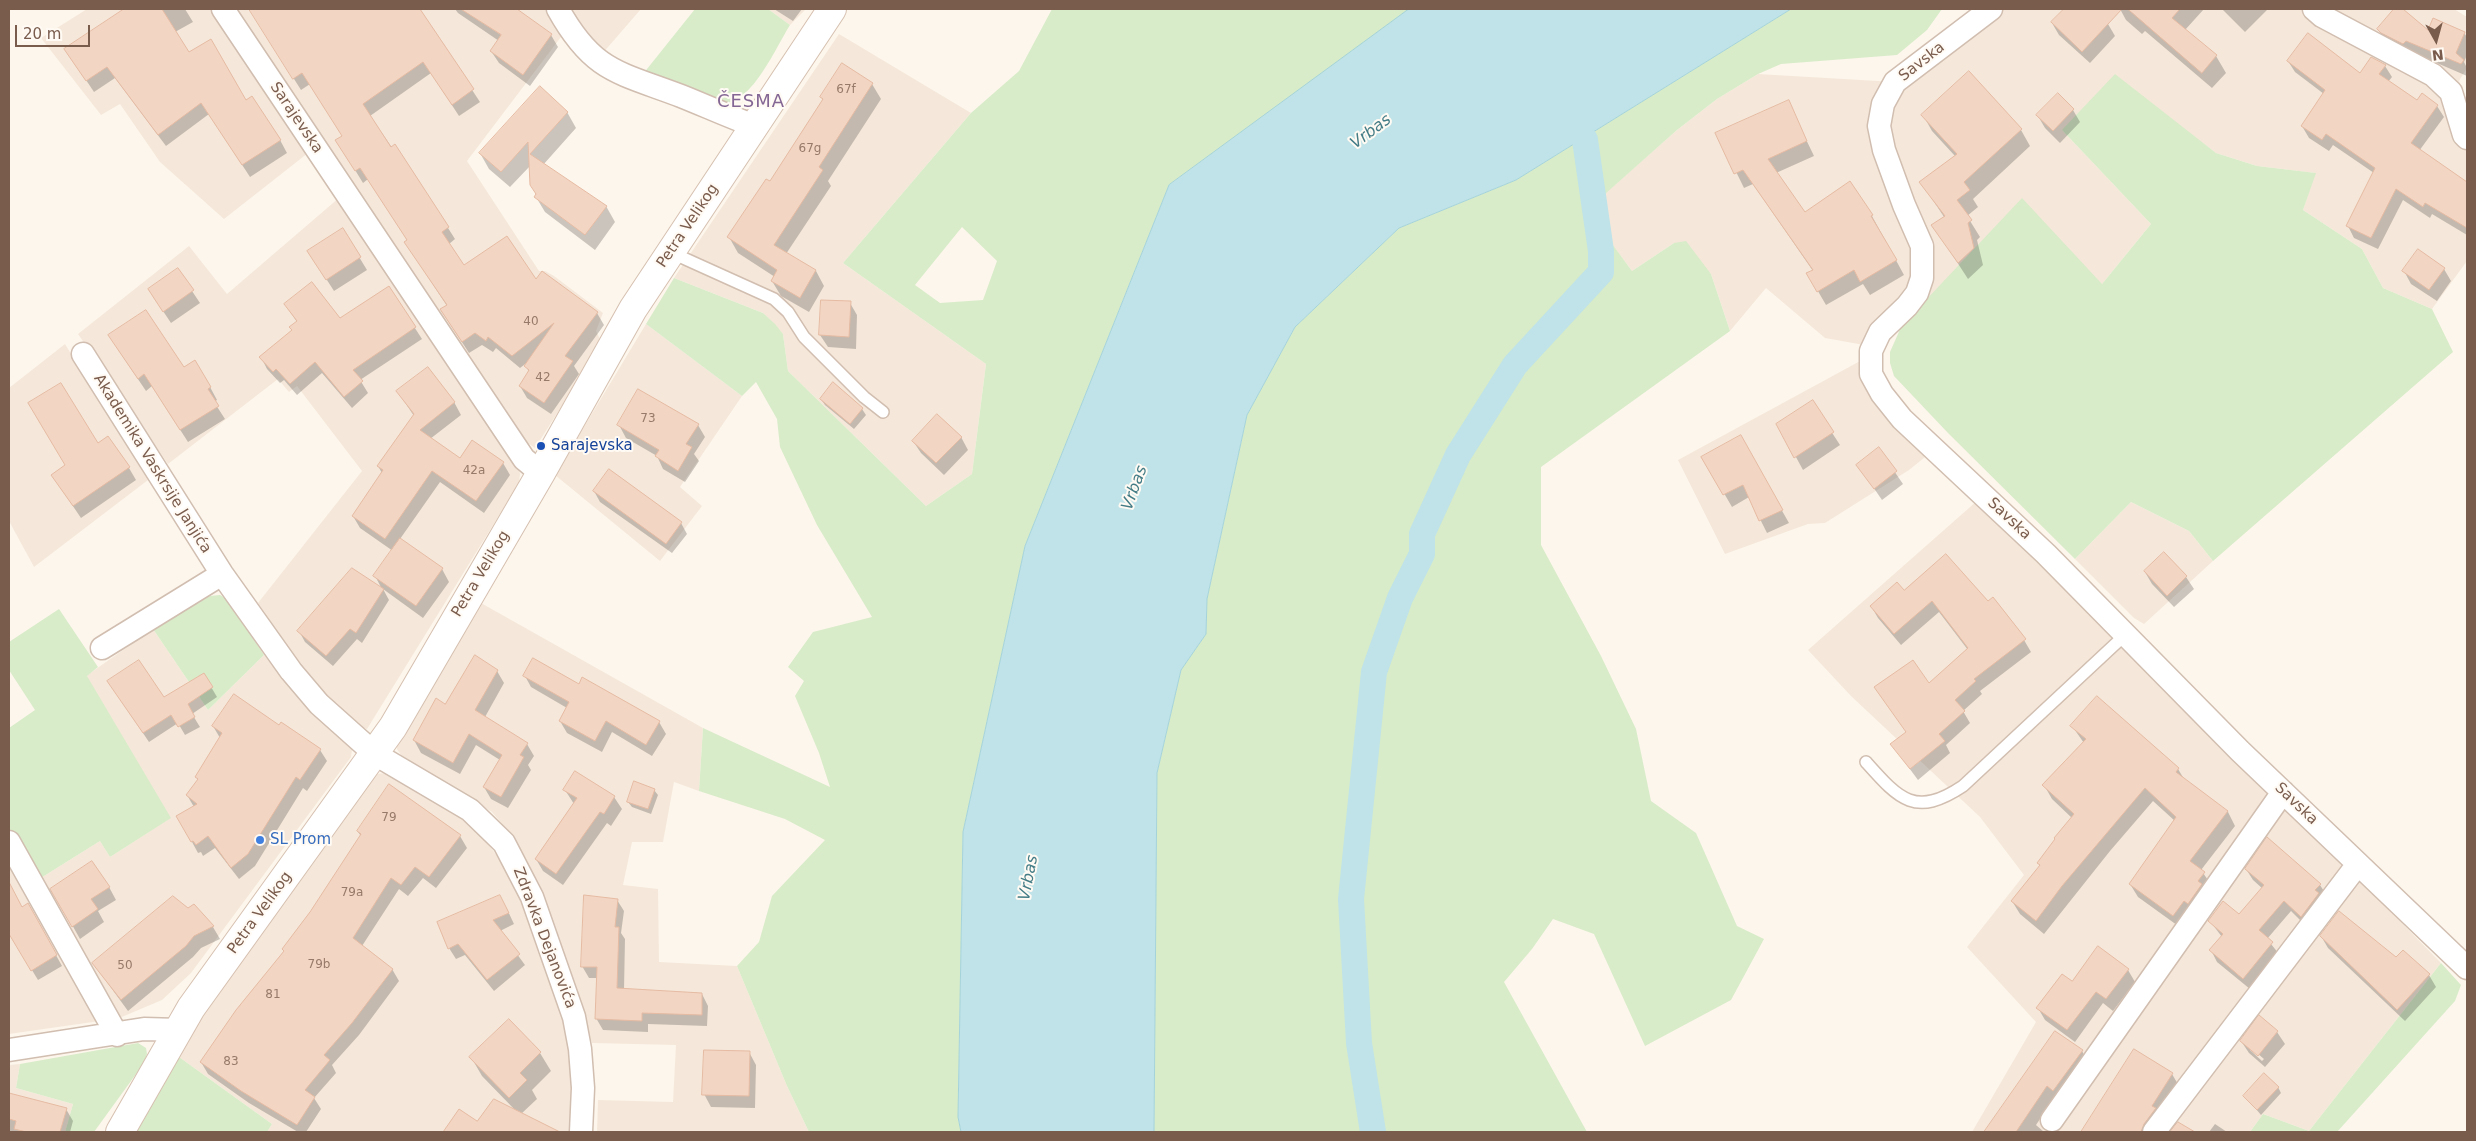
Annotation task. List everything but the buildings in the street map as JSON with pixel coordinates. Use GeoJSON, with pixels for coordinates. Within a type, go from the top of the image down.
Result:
{"type":"FeatureCollection","features":[{"type":"Feature","properties":{"kind":"street","name":"Sarajevska"},"geometry":{"type":"LineString","coordinates":[[223,9],[524,459],[541,473]]}},
{"type":"Feature","properties":{"kind":"street"},"geometry":{"type":"LineString","coordinates":[[558,9],[573,36],[584,49],[619,74],[755,126]]}},
{"type":"Feature","properties":{"kind":"street","name":"Petra Velikog"},"geometry":{"type":"LineString","coordinates":[[120,1132],[191,1008],[375,754],[541,473],[618,333],[832,9]]}},
{"type":"Feature","properties":{"kind":"street","name":"Savska"},"geometry":{"type":"LineString","coordinates":[[1991,9],[1895,82],[1883,104],[1879,126],[1884,150],[1904,205],[1922,246],[1922,278],[1917,293],[1908,306],[1880,332],[1871,351],[1871,374],[1882,394],[1902,419],[2046,554],[2284,792],[2467,968]]}},
{"type":"Feature","properties":{"kind":"street"},"geometry":{"type":"LineString","coordinates":[[2314,9],[2322,16],[2433,75],[2451,92],[2464,135],[2467,138]]}},
{"type":"Feature","properties":{"kind":"street","name":"Akademika Vaskrsije Janjića"},"geometry":{"type":"LineString","coordinates":[[83,354],[222,574],[291,671],[319,704],[375,754]]}},
{"type":"Feature","properties":{"kind":"street"},"geometry":{"type":"LineString","coordinates":[[102,648],[222,574]]}},
{"type":"Feature","properties":{"kind":"street","name":"Zdravka Dejanovića"},"geometry":{"type":"LineString","coordinates":[[375,754],[470,810],[497,836],[513,858],[532,897],[574,1017],[580,1049],[583,1088],[581,1132]]}},
{"type":"Feature","properties":{"kind":"street"},"geometry":{"type":"LineString","coordinates":[[2052,1120],[2284,792]]}},
{"type":"Feature","properties":{"kind":"street"},"geometry":{"type":"LineString","coordinates":[[9,842],[117,1035]]}},
{"type":"Feature","properties":{"kind":"street"},"geometry":{"type":"LineString","coordinates":[[2154,1132],[2358,864]]}},
{"type":"Feature","properties":{"kind":"street"},"geometry":{"type":"LineString","coordinates":[[9,1050],[117,1035],[144,1029],[178,1030]]}},
{"type":"Feature","properties":{"kind":"lane"},"geometry":{"type":"LineString","coordinates":[[670,252],[774,299],[788,312],[804,337],[864,397],[883,412]]}},
{"type":"Feature","properties":{"kind":"lane"},"geometry":{"type":"LineString","coordinates":[[1866,762],[1887,786],[1902,798],[1931,803],[1947,797],[1963,786],[2125,635]]}},
{"type":"Feature","properties":{"kind":"shaded area"},"geometry":{"type":"Polygon","coordinates":[[[87,9],[212,9],[308,153],[224,219],[160,162],[120,104],[101,115],[41,38],[87,9]]]}},
{"type":"Feature","properties":{"kind":"shaded area"},"geometry":{"type":"Polygon","coordinates":[[[234,9],[548,9],[564,33],[467,161],[539,271],[545,271],[554,276],[603,313],[596,331],[602,343],[535,448],[525,441],[234,9]]]}},
{"type":"Feature","properties":{"kind":"shaded area"},"geometry":{"type":"Polygon","coordinates":[[[566,9],[641,9],[602,54],[566,9]]]}},
{"type":"Feature","properties":{"kind":"shaded area"},"geometry":{"type":"Polygon","coordinates":[[[768,9],[806,9],[790,25],[768,9]]]}},
{"type":"Feature","properties":{"kind":"shaded area"},"geometry":{"type":"Polygon","coordinates":[[[1991,9],[2454,9],[2467,17],[2467,68],[2459,81],[2467,100],[2467,261],[2432,309],[2383,288],[2362,249],[2303,210],[2315,173],[2257,166],[2216,153],[2190,134],[2062,130],[2151,224],[2102,284],[1925,301],[1864,345],[1825,338],[1766,288],[1730,331],[1711,274],[1674,243],[1632,271],[1586,210],[1677,130],[1717,99],[1758,74],[1895,82],[1991,9]]]}},
{"type":"Feature","properties":{"kind":"shaded area"},"geometry":{"type":"Polygon","coordinates":[[[839,34],[971,113],[843,263],[986,364],[972,474],[926,506],[788,371],[783,334],[763,313],[674,278],[839,34]]]}},
{"type":"Feature","properties":{"kind":"shaded area"},"geometry":{"type":"Polygon","coordinates":[[[340,197],[518,466],[520,474],[519,483],[367,729],[360,727],[318,691],[258,603],[362,471],[297,386],[289,392],[278,379],[168,464],[78,334],[189,246],[227,294],[340,197]]]}},
{"type":"Feature","properties":{"kind":"shaded area"},"geometry":{"type":"Polygon","coordinates":[[[646,324],[742,396],[680,487],[702,506],[660,561],[555,475],[646,324]]]}},
{"type":"Feature","properties":{"kind":"shaded area"},"geometry":{"type":"Polygon","coordinates":[[[65,344],[148,480],[34,567],[9,521],[9,388],[65,344]]]}},
{"type":"Feature","properties":{"kind":"shaded area"},"geometry":{"type":"Polygon","coordinates":[[[1862,360],[1935,449],[1909,470],[1825,523],[1808,524],[1725,554],[1678,460],[1862,360]]]}},
{"type":"Feature","properties":{"kind":"shaded area"},"geometry":{"type":"Polygon","coordinates":[[[1978,500],[2145,662],[2441,963],[2309,1131],[2263,1114],[2250,1132],[1972,1132],[2036,1022],[1967,947],[2024,875],[1980,817],[1851,696],[1808,650],[1978,500]]]}},
{"type":"Feature","properties":{"kind":"shaded area"},"geometry":{"type":"Polygon","coordinates":[[[2131,502],[2189,531],[2213,561],[2144,624],[2134,618],[2075,559],[2131,502]]]}},
{"type":"Feature","properties":{"kind":"shaded area"},"geometry":{"type":"Polygon","coordinates":[[[481,603],[703,728],[699,791],[674,782],[663,842],[632,842],[623,885],[658,889],[659,962],[737,966],[787,1086],[809,1132],[597,1132],[598,1100],[673,1102],[676,1045],[592,1043],[553,924],[511,835],[492,812],[401,755],[397,749],[397,742],[481,603]]]}},
{"type":"Feature","properties":{"kind":"shaded area"},"geometry":{"type":"Polygon","coordinates":[[[153,629],[208,710],[264,655],[310,709],[348,743],[352,750],[351,757],[191,973],[162,1000],[117,1019],[36,881],[100,841],[110,857],[170,818],[86,676],[153,629]]]}},
{"type":"Feature","properties":{"kind":"shaded area"},"geometry":{"type":"Polygon","coordinates":[[[387,773],[473,825],[512,875],[565,1022],[575,1087],[570,1132],[267,1132],[272,1124],[179,1057],[190,1032],[374,774],[387,773]]]}},
{"type":"Feature","properties":{"kind":"shaded area"},"geometry":{"type":"Polygon","coordinates":[[[9,857],[100,1021],[9,1034],[9,857]]]}},
{"type":"Feature","properties":{"kind":"shaded area"},"geometry":{"type":"Polygon","coordinates":[[[20,1064],[16,1088],[73,1104],[65,1132],[9,1132],[9,1065],[20,1064]]]}},
{"type":"Feature","properties":{"kind":"green space"},"geometry":{"type":"Polygon","coordinates":[[[695,9],[768,9],[790,25],[761,75],[741,96],[730,102],[719,103],[701,98],[643,74],[695,9]]]}},
{"type":"Feature","properties":{"kind":"green space"},"geometry":{"type":"Polygon","coordinates":[[[1052,9],[1411,9],[1169,185],[1025,546],[963,832],[958,1117],[961,1132],[809,1132],[787,1086],[737,966],[759,942],[772,896],[825,840],[785,819],[699,791],[703,728],[830,787],[819,753],[795,696],[804,681],[788,667],[813,632],[872,617],[817,525],[780,447],[777,419],[756,382],[742,396],[646,324],[674,278],[763,313],[783,334],[788,371],[926,506],[972,474],[986,364],[843,263],[971,113],[1019,71],[1052,9]],[[962,227],[915,285],[940,303],[983,300],[997,261],[962,227]]]}},
{"type":"Feature","properties":{"kind":"green space"},"geometry":{"type":"Polygon","coordinates":[[[1791,9],[1942,9],[1927,30],[1897,55],[1781,64],[1758,74],[1717,99],[1677,130],[1587,210],[1632,271],[1674,243],[1686,241],[1711,274],[1730,331],[1541,467],[1541,545],[1601,656],[1636,729],[1651,801],[1696,833],[1737,926],[1764,939],[1731,1000],[1645,1046],[1594,934],[1553,919],[1532,949],[1504,982],[1587,1132],[1154,1132],[1157,773],[1181,670],[1206,634],[1207,599],[1247,415],[1295,327],[1399,228],[1516,180],[1791,9]]]}},
{"type":"Feature","properties":{"kind":"green space"},"geometry":{"type":"Polygon","coordinates":[[[2115,74],[2216,153],[2257,166],[2316,173],[2303,210],[2362,249],[2383,288],[2432,309],[2453,352],[2213,561],[2189,531],[2131,502],[2075,559],[1948,433],[1894,376],[1890,363],[1890,352],[1905,318],[1925,301],[2022,198],[2102,284],[2151,224],[2062,130],[2115,74]]]}},
{"type":"Feature","properties":{"kind":"green space"},"geometry":{"type":"Polygon","coordinates":[[[220,595],[227,599],[264,655],[208,710],[153,629],[210,596],[220,595]]]}},
{"type":"Feature","properties":{"kind":"green space"},"geometry":{"type":"Polygon","coordinates":[[[59,609],[98,667],[87,676],[171,818],[110,857],[100,841],[36,881],[9,828],[9,728],[35,710],[9,670],[9,642],[59,609]]]}},
{"type":"Feature","properties":{"kind":"green space"},"geometry":{"type":"Polygon","coordinates":[[[2441,963],[2461,985],[2455,1001],[2337,1132],[2250,1132],[2263,1114],[2309,1131],[2441,963]]]}},
{"type":"Feature","properties":{"kind":"green space"},"geometry":{"type":"Polygon","coordinates":[[[138,1043],[146,1048],[147,1054],[144,1063],[94,1132],[65,1132],[73,1104],[16,1088],[20,1064],[138,1043]]]}},
{"type":"Feature","properties":{"kind":"green space"},"geometry":{"type":"Polygon","coordinates":[[[179,1057],[272,1124],[267,1132],[133,1132],[179,1057]]]}},
{"type":"Feature","properties":{"kind":"water","name":"Vrbas"},"geometry":{"type":"Polygon","coordinates":[[[1409,9],[1791,9],[1516,180],[1399,228],[1295,327],[1247,415],[1207,599],[1206,634],[1181,670],[1157,773],[1154,1132],[961,1132],[958,1117],[963,832],[1025,546],[1169,185],[1409,9]]]}},
{"type":"Feature","properties":{"kind":"waterway"},"geometry":{"type":"LineString","coordinates":[[1373,1132],[1359,1043],[1351,899],[1374,672],[1400,598],[1422,554],[1422,534],[1458,455],[1515,365],[1601,272],[1601,251],[1585,140]]}},
{"type":"Feature","properties":{"kind":"place","name":"Sarajevska"},"geometry":{"type":"Point","coordinates":[541,446]}},
{"type":"Feature","properties":{"kind":"place","name":"SL Prom"},"geometry":{"type":"Point","coordinates":[260,840]}},
{"type":"Feature","properties":{"kind":"district","name":"ČESMA"},"geometry":{"type":"Point","coordinates":[751,102]}}]}
